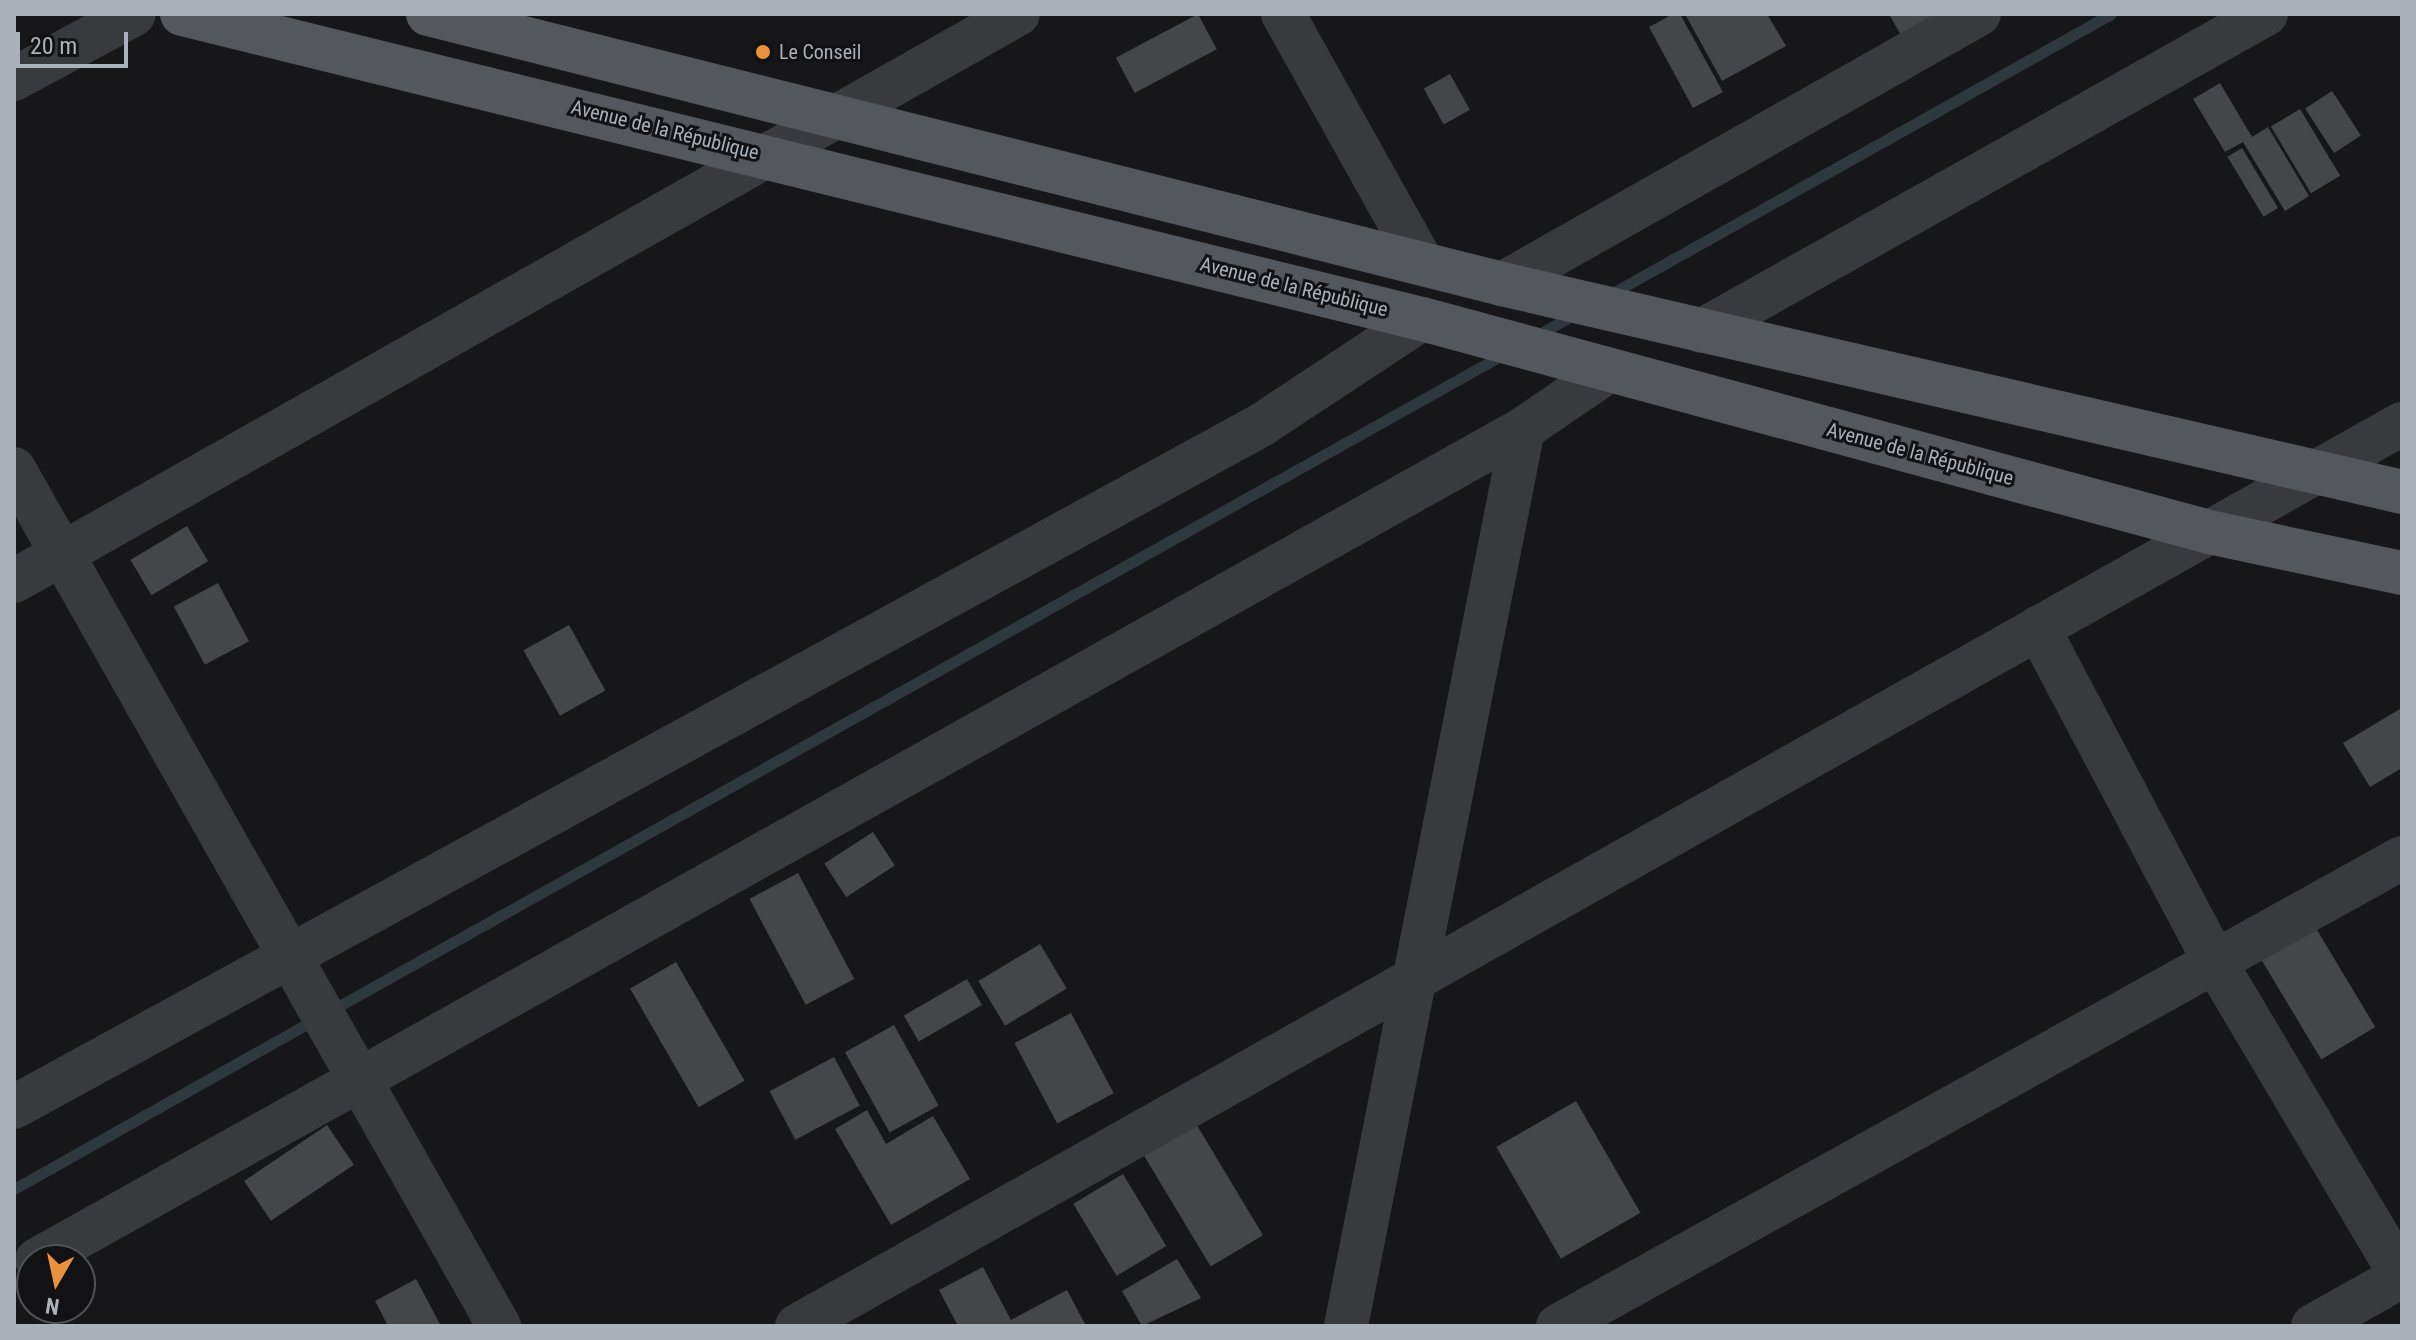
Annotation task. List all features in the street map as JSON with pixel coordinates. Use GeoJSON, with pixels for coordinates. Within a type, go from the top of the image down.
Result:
{"type":"FeatureCollection","features":[{"type":"Feature","properties":{"kind":"main road","name":"Avenue de la République"},"geometry":{"type":"LineString","coordinates":[[182,14],[767,155],[1422,319],[2209,532],[2402,573]]}},
{"type":"Feature","properties":{"kind":"main road"},"geometry":{"type":"LineString","coordinates":[[428,14],[1421,261],[1502,284],[2402,492]]}},
{"type":"Feature","properties":{"kind":"street"},"geometry":{"type":"LineString","coordinates":[[14,79],[134,14]]}},
{"type":"Feature","properties":{"kind":"street"},"geometry":{"type":"LineString","coordinates":[[14,581],[1018,14]]}},
{"type":"Feature","properties":{"kind":"street"},"geometry":{"type":"LineString","coordinates":[[1283,14],[1421,261]]}},
{"type":"Feature","properties":{"kind":"street"},"geometry":{"type":"LineString","coordinates":[[1502,284],[1979,14]]}},
{"type":"Feature","properties":{"kind":"street"},"geometry":{"type":"LineString","coordinates":[[1701,331],[2266,14]]}},
{"type":"Feature","properties":{"kind":"street"},"geometry":{"type":"LineString","coordinates":[[14,1107],[297,967],[1261,425],[1422,319]]}},
{"type":"Feature","properties":{"kind":"street"},"geometry":{"type":"LineString","coordinates":[[61,1244],[349,1059],[1523,429],[1608,371]]}},
{"type":"Feature","properties":{"kind":"street"},"geometry":{"type":"LineString","coordinates":[[797,1326],[1416,972],[2402,424]]}},
{"type":"Feature","properties":{"kind":"street"},"geometry":{"type":"LineString","coordinates":[[1346,1326],[1523,429]]}},
{"type":"Feature","properties":{"kind":"street"},"geometry":{"type":"LineString","coordinates":[[14,469],[499,1326]]}},
{"type":"Feature","properties":{"kind":"street"},"geometry":{"type":"LineString","coordinates":[[2038,628],[2215,962],[2402,1277],[2313,1326]]}},
{"type":"Feature","properties":{"kind":"street"},"geometry":{"type":"LineString","coordinates":[[1558,1326],[2402,858]]}},
{"type":"Feature","properties":{"kind":"building"},"geometry":{"type":"Polygon","coordinates":[[[1198,14],[1217,49],[1135,93],[1116,58],[1198,14]]]}},
{"type":"Feature","properties":{"kind":"building"},"geometry":{"type":"Polygon","coordinates":[[[1673,14],[1680,14],[1723,92],[1693,108],[1649,27],[1673,14]]]}},
{"type":"Feature","properties":{"kind":"building"},"geometry":{"type":"Polygon","coordinates":[[[1685,14],[1767,14],[1786,46],[1722,81],[1685,14]]]}},
{"type":"Feature","properties":{"kind":"building"},"geometry":{"type":"Polygon","coordinates":[[[1889,14],[1959,14],[1906,44],[1889,14]]]}},
{"type":"Feature","properties":{"kind":"building"},"geometry":{"type":"Polygon","coordinates":[[[1450,74],[1470,110],[1444,124],[1424,89],[1450,74]]]}},
{"type":"Feature","properties":{"kind":"building"},"geometry":{"type":"Polygon","coordinates":[[[2220,83],[2252,137],[2268,127],[2309,196],[2285,211],[2243,142],[2225,152],[2193,99],[2220,83]]]}},
{"type":"Feature","properties":{"kind":"building"},"geometry":{"type":"Polygon","coordinates":[[[2332,91],[2361,135],[2334,153],[2305,108],[2332,91]]]}},
{"type":"Feature","properties":{"kind":"building"},"geometry":{"type":"Polygon","coordinates":[[[2300,109],[2340,176],[2311,193],[2271,127],[2300,109]]]}},
{"type":"Feature","properties":{"kind":"building"},"geometry":{"type":"Polygon","coordinates":[[[2242,148],[2278,208],[2263,217],[2227,157],[2242,148]]]}},
{"type":"Feature","properties":{"kind":"building"},"geometry":{"type":"Polygon","coordinates":[[[187,526],[208,561],[152,595],[130,560],[187,526]]]}},
{"type":"Feature","properties":{"kind":"building"},"geometry":{"type":"Polygon","coordinates":[[[218,583],[249,641],[205,665],[174,606],[218,583]]]}},
{"type":"Feature","properties":{"kind":"building"},"geometry":{"type":"Polygon","coordinates":[[[569,625],[605,691],[560,716],[524,650],[569,625]]]}},
{"type":"Feature","properties":{"kind":"building"},"geometry":{"type":"Polygon","coordinates":[[[2400,709],[2402,768],[2370,787],[2343,743],[2400,709]]]}},
{"type":"Feature","properties":{"kind":"building"},"geometry":{"type":"Polygon","coordinates":[[[873,832],[895,866],[846,897],[824,864],[873,832]]]}},
{"type":"Feature","properties":{"kind":"building"},"geometry":{"type":"Polygon","coordinates":[[[798,873],[854,979],[806,1005],[749,899],[798,873]]]}},
{"type":"Feature","properties":{"kind":"building"},"geometry":{"type":"Polygon","coordinates":[[[2314,925],[2375,1027],[2321,1059],[2260,957],[2314,925]]]}},
{"type":"Feature","properties":{"kind":"building"},"geometry":{"type":"Polygon","coordinates":[[[1040,944],[1067,989],[1005,1026],[978,981],[1040,944]]]}},
{"type":"Feature","properties":{"kind":"building"},"geometry":{"type":"Polygon","coordinates":[[[676,962],[745,1081],[699,1107],[630,988],[676,962]]]}},
{"type":"Feature","properties":{"kind":"building"},"geometry":{"type":"Polygon","coordinates":[[[967,979],[982,1005],[919,1041],[904,1016],[967,979]]]}},
{"type":"Feature","properties":{"kind":"building"},"geometry":{"type":"Polygon","coordinates":[[[1071,1013],[1114,1093],[1057,1123],[1014,1043],[1071,1013]]]}},
{"type":"Feature","properties":{"kind":"building"},"geometry":{"type":"Polygon","coordinates":[[[894,1025],[939,1105],[890,1133],[845,1052],[894,1025]]]}},
{"type":"Feature","properties":{"kind":"building"},"geometry":{"type":"Polygon","coordinates":[[[834,1057],[860,1106],[795,1140],[770,1091],[834,1057]]]}},
{"type":"Feature","properties":{"kind":"building"},"geometry":{"type":"Polygon","coordinates":[[[1576,1101],[1640,1213],[1561,1259],[1496,1147],[1576,1101]]]}},
{"type":"Feature","properties":{"kind":"building"},"geometry":{"type":"Polygon","coordinates":[[[867,1110],[886,1144],[933,1116],[970,1179],[891,1225],[835,1129],[867,1110]]]}},
{"type":"Feature","properties":{"kind":"building"},"geometry":{"type":"Polygon","coordinates":[[[1195,1122],[1263,1235],[1211,1267],[1143,1153],[1195,1122]]]}},
{"type":"Feature","properties":{"kind":"building"},"geometry":{"type":"Polygon","coordinates":[[[327,1125],[354,1165],[271,1221],[244,1181],[327,1125]]]}},
{"type":"Feature","properties":{"kind":"building"},"geometry":{"type":"Polygon","coordinates":[[[1123,1174],[1166,1246],[1117,1276],[1073,1204],[1123,1174]]]}},
{"type":"Feature","properties":{"kind":"building"},"geometry":{"type":"Polygon","coordinates":[[[1177,1259],[1201,1298],[1142,1326],[1122,1291],[1177,1259]]]}},
{"type":"Feature","properties":{"kind":"building"},"geometry":{"type":"Polygon","coordinates":[[[983,1267],[1011,1320],[1067,1290],[1086,1326],[958,1326],[939,1290],[983,1267]]]}},
{"type":"Feature","properties":{"kind":"building"},"geometry":{"type":"Polygon","coordinates":[[[416,1279],[441,1326],[388,1326],[375,1301],[416,1279]]]}},
{"type":"Feature","properties":{"kind":"waterway"},"geometry":{"type":"LineString","coordinates":[[1609,295],[2111,14]]}},
{"type":"Feature","properties":{"kind":"waterway"},"geometry":{"type":"LineString","coordinates":[[1536,336],[1573,315]]}},
{"type":"Feature","properties":{"kind":"waterway"},"geometry":{"type":"LineString","coordinates":[[332,1010],[1504,354]]}},
{"type":"Feature","properties":{"kind":"waterway"},"geometry":{"type":"LineString","coordinates":[[14,1189],[317,1018]]}},
{"type":"Feature","properties":{"kind":"place","name":"Le Conseil"},"geometry":{"type":"Point","coordinates":[763,52]}}]}
